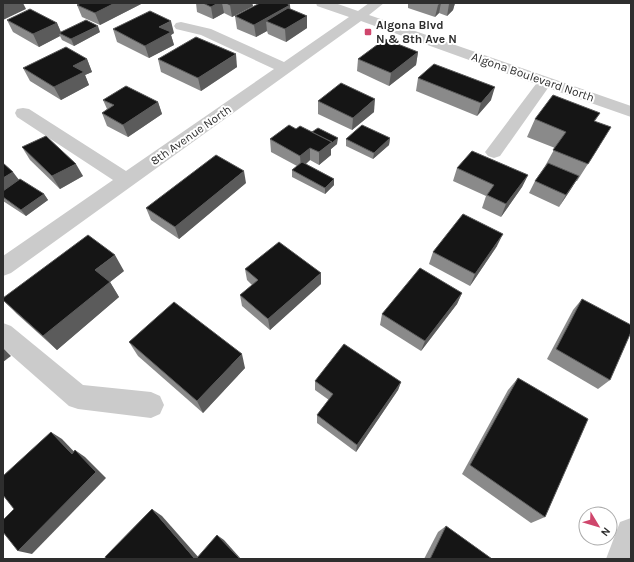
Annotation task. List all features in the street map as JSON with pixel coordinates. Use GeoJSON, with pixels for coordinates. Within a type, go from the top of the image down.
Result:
{"type":"FeatureCollection","features":[{"type":"Feature","properties":{"kind":"street","name":"Algona Boulevard North"},"geometry":{"type":"LineString","coordinates":[[322,3],[631,112]]}},
{"type":"Feature","properties":{"kind":"street","name":"8th Avenue North"},"geometry":{"type":"LineString","coordinates":[[3,266],[378,3]]}},
{"type":"Feature","properties":{"kind":"street"},"geometry":{"type":"LineString","coordinates":[[182,26],[206,32],[285,68]]}},
{"type":"Feature","properties":{"kind":"street"},"geometry":{"type":"LineString","coordinates":[[494,152],[545,82]]}},
{"type":"Feature","properties":{"kind":"street"},"geometry":{"type":"LineString","coordinates":[[23,113],[127,180]]}},
{"type":"Feature","properties":{"kind":"street"},"geometry":{"type":"LineString","coordinates":[[3,333],[78,397],[152,405]]}},
{"type":"Feature","properties":{"kind":"street"},"geometry":{"type":"LineString","coordinates":[[622,559],[631,533]]}},
{"type":"Feature","properties":{"kind":"building"},"geometry":{"type":"Polygon","coordinates":[[[81,3],[115,3],[95,13],[77,5],[81,3]]]}},
{"type":"Feature","properties":{"kind":"building"},"geometry":{"type":"Polygon","coordinates":[[[203,3],[218,3],[211,7],[203,3]]]}},
{"type":"Feature","properties":{"kind":"building"},"geometry":{"type":"Polygon","coordinates":[[[260,3],[286,3],[290,5],[254,25],[235,16],[260,3]]]}},
{"type":"Feature","properties":{"kind":"building"},"geometry":{"type":"Polygon","coordinates":[[[288,8],[307,16],[285,29],[266,21],[288,8]]]}},
{"type":"Feature","properties":{"kind":"building"},"geometry":{"type":"Polygon","coordinates":[[[30,9],[57,23],[33,34],[7,20],[30,9]]]}},
{"type":"Feature","properties":{"kind":"building"},"geometry":{"type":"Polygon","coordinates":[[[150,11],[171,21],[159,27],[171,32],[145,46],[113,29],[150,11]]]}},
{"type":"Feature","properties":{"kind":"building"},"geometry":{"type":"Polygon","coordinates":[[[86,20],[98,26],[71,39],[59,33],[86,20]]]}},
{"type":"Feature","properties":{"kind":"building"},"geometry":{"type":"Polygon","coordinates":[[[196,37],[236,54],[198,78],[158,59],[196,37]]]}},
{"type":"Feature","properties":{"kind":"building"},"geometry":{"type":"Polygon","coordinates":[[[385,39],[418,52],[391,73],[358,59],[385,39]]]}},
{"type":"Feature","properties":{"kind":"building"},"geometry":{"type":"Polygon","coordinates":[[[66,47],[87,59],[73,66],[84,72],[54,87],[23,68],[66,47]]]}},
{"type":"Feature","properties":{"kind":"building"},"geometry":{"type":"Polygon","coordinates":[[[434,64],[495,87],[481,103],[418,78],[434,64]]]}},
{"type":"Feature","properties":{"kind":"building"},"geometry":{"type":"Polygon","coordinates":[[[341,83],[375,99],[353,118],[318,101],[341,83]]]}},
{"type":"Feature","properties":{"kind":"building"},"geometry":{"type":"Polygon","coordinates":[[[126,86],[158,102],[123,125],[102,113],[114,105],[103,100],[126,86]]]}},
{"type":"Feature","properties":{"kind":"building"},"geometry":{"type":"Polygon","coordinates":[[[553,95],[600,113],[594,121],[611,127],[588,164],[553,150],[566,132],[535,119],[553,95]]]}},
{"type":"Feature","properties":{"kind":"building"},"geometry":{"type":"Polygon","coordinates":[[[289,125],[296,129],[300,126],[332,142],[319,152],[310,148],[300,156],[270,139],[289,125]]]}},
{"type":"Feature","properties":{"kind":"building"},"geometry":{"type":"Polygon","coordinates":[[[362,125],[390,138],[374,153],[346,139],[362,125]]]}},
{"type":"Feature","properties":{"kind":"building"},"geometry":{"type":"Polygon","coordinates":[[[318,128],[338,138],[332,143],[312,132],[318,128]]]}},
{"type":"Feature","properties":{"kind":"building"},"geometry":{"type":"Polygon","coordinates":[[[46,136],[76,164],[52,176],[22,147],[46,136]]]}},
{"type":"Feature","properties":{"kind":"building"},"geometry":{"type":"Polygon","coordinates":[[[472,151],[528,175],[506,204],[487,195],[494,185],[457,168],[472,151]]]}},
{"type":"Feature","properties":{"kind":"building"},"geometry":{"type":"Polygon","coordinates":[[[216,155],[244,171],[175,227],[146,208],[216,155]]]}},
{"type":"Feature","properties":{"kind":"building"},"geometry":{"type":"Polygon","coordinates":[[[302,162],[334,179],[325,188],[292,170],[302,162]]]}},
{"type":"Feature","properties":{"kind":"building"},"geometry":{"type":"Polygon","coordinates":[[[3,163],[13,172],[3,178],[3,163]]]}},
{"type":"Feature","properties":{"kind":"building"},"geometry":{"type":"Polygon","coordinates":[[[548,163],[579,176],[566,195],[535,181],[548,163]]]}},
{"type":"Feature","properties":{"kind":"building"},"geometry":{"type":"Polygon","coordinates":[[[20,179],[44,194],[21,210],[3,197],[3,191],[20,179]]]}},
{"type":"Feature","properties":{"kind":"building"},"geometry":{"type":"Polygon","coordinates":[[[463,214],[503,234],[475,274],[433,252],[463,214]]]}},
{"type":"Feature","properties":{"kind":"building"},"geometry":{"type":"Polygon","coordinates":[[[88,235],[115,255],[95,270],[110,282],[43,336],[3,300],[3,298],[88,235]]]}},
{"type":"Feature","properties":{"kind":"building"},"geometry":{"type":"Polygon","coordinates":[[[279,242],[321,273],[268,319],[240,295],[258,280],[245,269],[279,242]]]}},
{"type":"Feature","properties":{"kind":"building"},"geometry":{"type":"Polygon","coordinates":[[[420,268],[462,293],[425,341],[382,314],[420,268]]]}},
{"type":"Feature","properties":{"kind":"building"},"geometry":{"type":"Polygon","coordinates":[[[582,299],[631,325],[631,332],[610,380],[556,349],[582,299]]]}},
{"type":"Feature","properties":{"kind":"building"},"geometry":{"type":"Polygon","coordinates":[[[174,302],[242,354],[197,401],[129,342],[174,302]]]}},
{"type":"Feature","properties":{"kind":"building"},"geometry":{"type":"Polygon","coordinates":[[[344,344],[401,382],[357,445],[317,415],[333,394],[315,381],[344,344]]]}},
{"type":"Feature","properties":{"kind":"building"},"geometry":{"type":"Polygon","coordinates":[[[518,378],[588,419],[545,517],[470,465],[518,378]]]}},
{"type":"Feature","properties":{"kind":"building"},"geometry":{"type":"Polygon","coordinates":[[[51,432],[72,454],[75,450],[96,472],[18,551],[3,532],[3,520],[14,509],[3,495],[3,476],[51,432]]]}},
{"type":"Feature","properties":{"kind":"building"},"geometry":{"type":"Polygon","coordinates":[[[152,509],[195,559],[106,559],[105,557],[152,509]]]}},
{"type":"Feature","properties":{"kind":"building"},"geometry":{"type":"Polygon","coordinates":[[[446,526],[492,559],[430,559],[446,526]]]}},
{"type":"Feature","properties":{"kind":"building"},"geometry":{"type":"Polygon","coordinates":[[[217,535],[240,559],[196,559],[217,535]]]}},
{"type":"Feature","properties":{"kind":"place","name":"Algona Blvd N & 8th Ave N"},"geometry":{"type":"Point","coordinates":[368,32]}}]}
